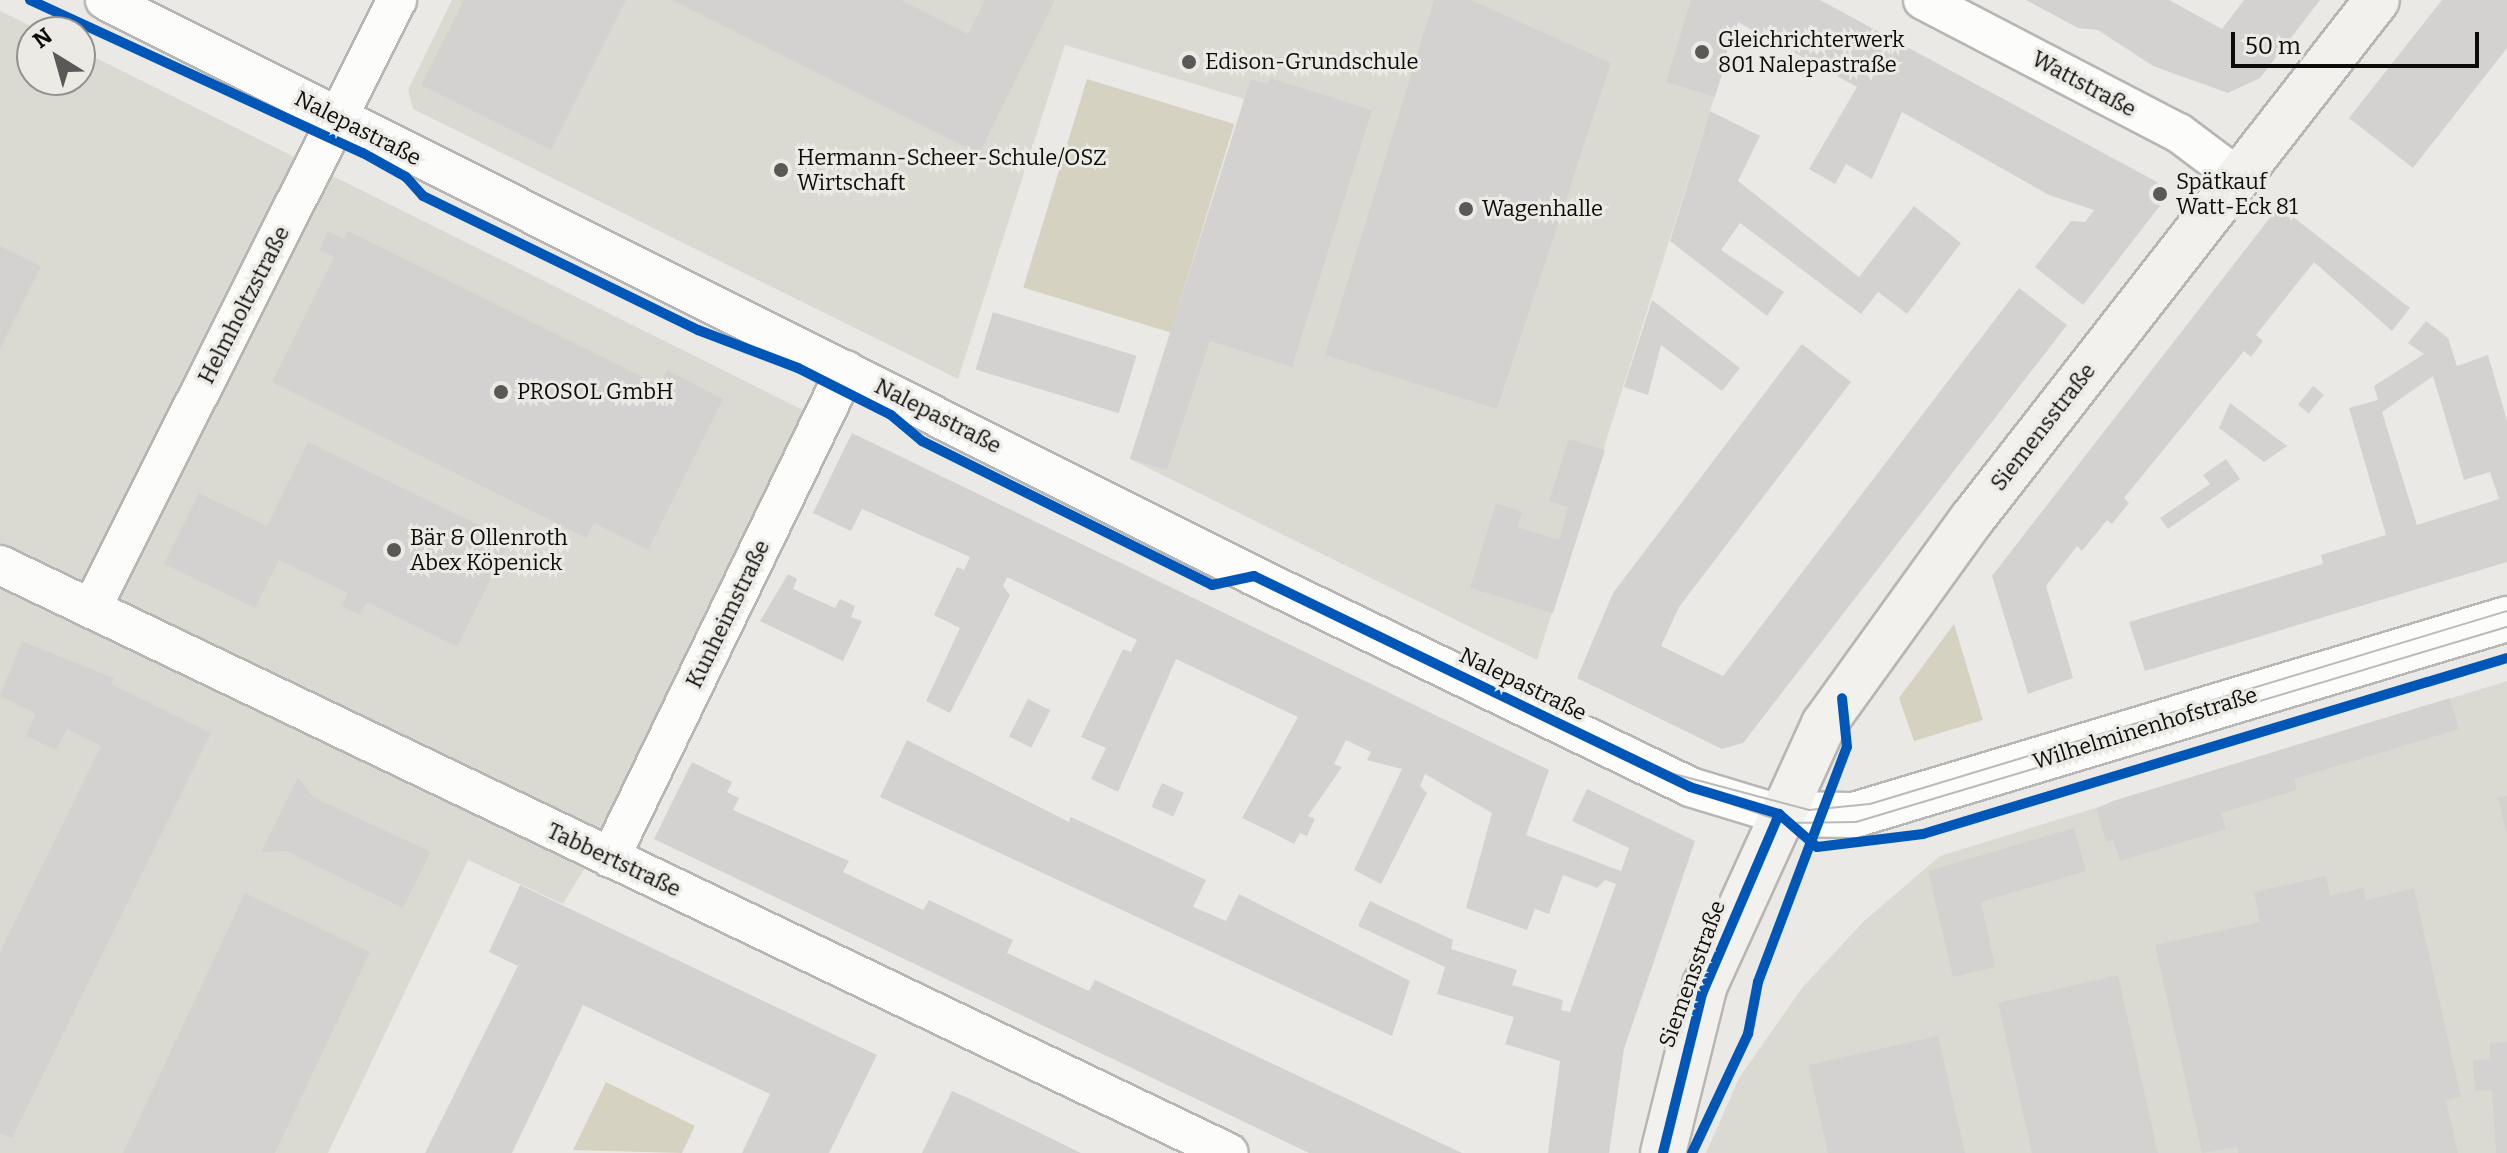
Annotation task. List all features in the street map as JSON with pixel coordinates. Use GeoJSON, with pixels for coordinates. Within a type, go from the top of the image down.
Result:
{"type":"FeatureCollection","features":[{"type":"Feature","properties":{"kind":"main road","name":"Siemensstraße"},"geometry":{"type":"LineString","coordinates":[[1663,1153],[1702,994],[1779,814],[1824,724],[1954,543],[2377,0]]}},
{"type":"Feature","properties":{"kind":"street","name":"Nalepastraße"},"geometry":{"type":"LineString","coordinates":[[105,0],[338,119],[1690,787],[1779,814]]}},
{"type":"Feature","properties":{"kind":"street","name":"Helmholtzstraße"},"geometry":{"type":"LineString","coordinates":[[91,609],[397,0]]}},
{"type":"Feature","properties":{"kind":"street","name":"Wattstraße"},"geometry":{"type":"LineString","coordinates":[[1923,0],[2179,133],[2239,178]]}},
{"type":"Feature","properties":{"kind":"street","name":"Kunheimstraße"},"geometry":{"type":"LineString","coordinates":[[610,858],[846,370]]}},
{"type":"Feature","properties":{"kind":"street","name":"Tabbertstraße"},"geometry":{"type":"LineString","coordinates":[[0,565],[1229,1153]]}},
{"type":"Feature","properties":{"kind":"street","name":"Wilhelminenhofstraße"},"geometry":{"type":"LineString","coordinates":[[1779,814],[1854,815],[2507,619]]}},
{"type":"Feature","properties":{"kind":"shaded area"},"geometry":{"type":"Polygon","coordinates":[[[452,0],[1745,0],[1537,660],[1130,459],[1244,99],[1065,45],[958,379],[413,109],[408,90],[452,0]]]}},
{"type":"Feature","properties":{"kind":"shaded area"},"geometry":{"type":"Polygon","coordinates":[[[0,11],[16,19],[16,96],[96,96],[96,58],[809,413],[616,816],[563,904],[468,860],[328,1153],[0,1153],[0,11]]]}},
{"type":"Feature","properties":{"kind":"shaded area"},"geometry":{"type":"Polygon","coordinates":[[[1087,79],[1234,124],[1171,332],[1023,287],[1087,79]]]}},
{"type":"Feature","properties":{"kind":"shaded area"},"geometry":{"type":"Polygon","coordinates":[[[1954,624],[1983,720],[1914,741],[1899,698],[1954,624]]]}},
{"type":"Feature","properties":{"kind":"shaded area"},"geometry":{"type":"Polygon","coordinates":[[[2507,681],[2507,1153],[1706,1153],[1739,1078],[1802,988],[1864,921],[1940,856],[2507,681]]]}},
{"type":"Feature","properties":{"kind":"shaded area"},"geometry":{"type":"Polygon","coordinates":[[[606,1082],[695,1126],[682,1153],[573,1150],[606,1082]]]}},
{"type":"Feature","properties":{"kind":"building"},"geometry":{"type":"Polygon","coordinates":[[[464,0],[626,0],[551,150],[421,85],[464,0]]]}},
{"type":"Feature","properties":{"kind":"building"},"geometry":{"type":"Polygon","coordinates":[[[672,0],[901,0],[968,34],[985,0],[1055,0],[979,154],[672,0]]]}},
{"type":"Feature","properties":{"kind":"building","name":"Wagenhalle"},"geometry":{"type":"Polygon","coordinates":[[[1434,0],[1471,0],[1611,63],[1497,409],[1325,355],[1434,0]]]}},
{"type":"Feature","properties":{"kind":"building"},"geometry":{"type":"Polygon","coordinates":[[[1691,0],[1820,0],[2157,182],[2166,198],[2083,305],[2035,267],[2071,221],[2085,222],[2094,210],[2049,195],[1902,112],[1872,179],[1846,164],[1835,184],[1809,169],[1857,87],[1738,22],[1715,97],[1666,82],[1691,0]]]}},
{"type":"Feature","properties":{"kind":"building"},"geometry":{"type":"Polygon","coordinates":[[[2026,0],[2169,0],[2222,29],[2244,0],[2320,0],[2260,78],[2228,93],[2153,66],[2098,30],[2078,28],[2026,0]]]}},
{"type":"Feature","properties":{"kind":"building"},"geometry":{"type":"Polygon","coordinates":[[[2442,0],[2507,0],[2507,48],[2413,168],[2349,118],[2442,0]]]}},
{"type":"Feature","properties":{"kind":"building"},"geometry":{"type":"Polygon","coordinates":[[[1270,78],[1372,110],[1292,367],[1210,341],[1167,470],[1130,459],[1251,79],[1268,84],[1270,78]]]}},
{"type":"Feature","properties":{"kind":"building"},"geometry":{"type":"Polygon","coordinates":[[[1710,111],[1760,136],[1738,181],[1859,277],[1914,206],[1961,243],[1907,314],[1878,292],[1861,314],[1740,223],[1721,250],[1784,292],[1767,316],[1670,241],[1710,111]]]}},
{"type":"Feature","properties":{"kind":"building"},"geometry":{"type":"Polygon","coordinates":[[[2279,206],[2410,308],[2392,331],[2314,262],[2256,335],[2263,341],[2251,357],[2244,351],[2124,498],[2129,503],[2112,524],[2107,520],[2082,551],[2077,546],[2046,586],[2073,678],[2028,694],[1992,576],[2279,206]]]}},
{"type":"Feature","properties":{"kind":"building","name":"PROSOL GmbH"},"geometry":{"type":"Polygon","coordinates":[[[328,231],[344,239],[348,231],[659,385],[667,370],[723,399],[648,550],[594,523],[586,538],[272,382],[334,257],[319,250],[328,231]]]}},
{"type":"Feature","properties":{"kind":"building"},"geometry":{"type":"Polygon","coordinates":[[[0,246],[41,266],[0,349],[0,246]]]}},
{"type":"Feature","properties":{"kind":"building"},"geometry":{"type":"Polygon","coordinates":[[[2019,288],[2067,325],[1743,743],[1722,749],[1577,678],[1613,593],[1802,344],[1851,382],[1679,607],[1661,646],[1723,676],[2019,288]]]}},
{"type":"Feature","properties":{"kind":"building"},"geometry":{"type":"Polygon","coordinates":[[[1652,300],[1740,368],[1722,391],[1661,345],[1648,395],[1624,387],[1652,300]]]}},
{"type":"Feature","properties":{"kind":"building"},"geometry":{"type":"Polygon","coordinates":[[[993,312],[1136,356],[1119,413],[975,369],[993,312]]]}},
{"type":"Feature","properties":{"kind":"building"},"geometry":{"type":"Polygon","coordinates":[[[2426,321],[2448,338],[2457,366],[2488,355],[2507,421],[2507,562],[2145,671],[2129,622],[2323,564],[2321,555],[2386,535],[2349,408],[2378,400],[2374,386],[2424,354],[2408,343],[2426,321]],[[2433,376],[2382,412],[2417,525],[2499,499],[2490,472],[2464,480],[2433,376]]]}},
{"type":"Feature","properties":{"kind":"building"},"geometry":{"type":"Polygon","coordinates":[[[2313,386],[2324,395],[2309,413],[2298,405],[2313,386]]]}},
{"type":"Feature","properties":{"kind":"building"},"geometry":{"type":"Polygon","coordinates":[[[2230,403],[2287,446],[2264,462],[2219,428],[2230,403]]]}},
{"type":"Feature","properties":{"kind":"building"},"geometry":{"type":"Polygon","coordinates":[[[852,433],[1549,770],[1526,835],[1621,871],[1629,848],[1572,821],[1587,789],[1695,841],[1624,1049],[1609,1153],[1548,1153],[1560,1061],[1505,1044],[1514,1017],[1437,994],[1445,967],[1358,926],[1370,901],[1453,940],[1451,949],[1517,970],[1512,985],[1563,1000],[1561,1010],[1570,1012],[1616,884],[1605,880],[1597,888],[1563,875],[1549,914],[1535,909],[1527,930],[1466,908],[1492,813],[1425,774],[1420,786],[1427,793],[1381,884],[1354,870],[1402,769],[1367,760],[1371,752],[1346,740],[1334,764],[1342,767],[1308,816],[1315,819],[1307,836],[1300,833],[1294,844],[1242,818],[1298,717],[1176,659],[1118,792],[1091,779],[1106,748],[1081,737],[1123,649],[1131,652],[1137,640],[1007,577],[1003,586],[1010,595],[950,713],[926,701],[960,628],[934,615],[957,567],[964,570],[970,557],[862,509],[851,531],[813,513],[852,433]]]}},
{"type":"Feature","properties":{"kind":"building"},"geometry":{"type":"Polygon","coordinates":[[[1569,439],[1605,450],[1553,613],[1470,588],[1496,503],[1522,512],[1518,527],[1559,540],[1568,507],[1549,501],[1569,439]]]}},
{"type":"Feature","properties":{"kind":"building","name":"Bär & Ollenroth Abex Köpenick"},"geometry":{"type":"Polygon","coordinates":[[[308,442],[510,540],[457,647],[367,602],[360,615],[342,606],[348,593],[279,560],[255,608],[164,564],[199,493],[267,526],[308,442]]]}},
{"type":"Feature","properties":{"kind":"building"},"geometry":{"type":"Polygon","coordinates":[[[2226,459],[2240,479],[2168,529],[2160,518],[2210,484],[2203,475],[2226,459]]]}},
{"type":"Feature","properties":{"kind":"building"},"geometry":{"type":"Polygon","coordinates":[[[788,574],[797,579],[793,589],[835,608],[840,599],[855,606],[851,617],[862,621],[843,661],[760,621],[788,574]]]}},
{"type":"Feature","properties":{"kind":"building"},"geometry":{"type":"Polygon","coordinates":[[[22,641],[114,678],[111,684],[211,733],[12,1138],[0,1133],[0,952],[101,746],[67,729],[56,750],[26,736],[36,714],[0,696],[22,641]]]}},
{"type":"Feature","properties":{"kind":"building"},"geometry":{"type":"Polygon","coordinates":[[[2450,698],[2459,729],[2294,779],[2297,790],[2221,813],[2226,829],[2120,861],[2113,839],[2106,842],[2096,809],[2113,801],[2450,698]]]}},
{"type":"Feature","properties":{"kind":"building"},"geometry":{"type":"Polygon","coordinates":[[[1028,699],[1050,710],[1031,748],[1009,736],[1028,699]]]}},
{"type":"Feature","properties":{"kind":"building"},"geometry":{"type":"Polygon","coordinates":[[[907,740],[1069,822],[1071,817],[1206,880],[1193,907],[1226,921],[1239,894],[1410,981],[1392,1036],[880,797],[907,740]]]}},
{"type":"Feature","properties":{"kind":"building"},"geometry":{"type":"Polygon","coordinates":[[[692,762],[732,782],[727,792],[739,798],[733,810],[849,861],[843,872],[923,910],[929,900],[1013,940],[1007,953],[1089,991],[1095,980],[1462,1153],[1309,1153],[654,839],[692,762]]]}},
{"type":"Feature","properties":{"kind":"building"},"geometry":{"type":"Polygon","coordinates":[[[298,777],[313,797],[431,852],[403,908],[286,851],[261,852],[298,777]]]}},
{"type":"Feature","properties":{"kind":"building"},"geometry":{"type":"Polygon","coordinates":[[[1162,783],[1184,793],[1173,817],[1151,807],[1162,783]]]}},
{"type":"Feature","properties":{"kind":"building"},"geometry":{"type":"Polygon","coordinates":[[[2507,796],[2507,832],[2506,832],[2498,798],[2507,796]]]}},
{"type":"Feature","properties":{"kind":"building"},"geometry":{"type":"Polygon","coordinates":[[[2074,828],[2086,871],[1981,902],[1995,967],[1953,977],[1928,871],[2074,828]]]}},
{"type":"Feature","properties":{"kind":"building"},"geometry":{"type":"Polygon","coordinates":[[[2326,876],[2330,895],[2364,888],[2366,900],[2414,888],[2461,1097],[2446,1100],[2458,1153],[2238,1153],[2237,1147],[2202,1153],[2155,945],[2260,922],[2254,892],[2326,876]]]}},
{"type":"Feature","properties":{"kind":"building"},"geometry":{"type":"Polygon","coordinates":[[[520,885],[877,1055],[829,1153],[742,1153],[770,1094],[583,1005],[512,1153],[425,1153],[518,966],[489,952],[520,885]]]}},
{"type":"Feature","properties":{"kind":"building"},"geometry":{"type":"Polygon","coordinates":[[[245,893],[370,952],[275,1153],[123,1153],[245,893]]]}},
{"type":"Feature","properties":{"kind":"building"},"geometry":{"type":"Polygon","coordinates":[[[2118,975],[2158,1153],[2032,1153],[1998,1003],[2118,975]]]}},
{"type":"Feature","properties":{"kind":"building"},"geometry":{"type":"Polygon","coordinates":[[[1938,1036],[1965,1153],[1828,1153],[1808,1065],[1938,1036]]]}},
{"type":"Feature","properties":{"kind":"building"},"geometry":{"type":"Polygon","coordinates":[[[2507,1042],[2507,1153],[2496,1153],[2492,1090],[2475,1091],[2473,1060],[2490,1059],[2490,1043],[2507,1042]]]}},
{"type":"Feature","properties":{"kind":"building"},"geometry":{"type":"Polygon","coordinates":[[[952,1091],[968,1098],[1081,1153],[922,1153],[952,1091]]]}},
{"type":"Feature","properties":{"kind":"tram line"},"geometry":{"type":"LineString","coordinates":[[1286,589],[1674,774],[1809,810],[1870,804],[2507,611]]}},
{"type":"Feature","properties":{"kind":"tram line"},"geometry":{"type":"LineString","coordinates":[[1700,793],[1786,823],[1856,822],[2507,627]]}},
{"type":"Feature","properties":{"kind":"cycle path"},"geometry":{"type":"LineString","coordinates":[[30,0],[363,153],[406,177],[423,196],[698,330],[798,368],[891,415],[922,441],[1212,585],[1254,576],[1690,787],[1779,814]]}},
{"type":"Feature","properties":{"kind":"cycle path"},"geometry":{"type":"LineString","coordinates":[[1779,814],[1817,847],[1923,834],[2507,658]]}},
{"type":"Feature","properties":{"kind":"cycle path"},"geometry":{"type":"LineString","coordinates":[[1692,1153],[1748,1034],[1758,982],[1847,747],[1842,698]]}},
{"type":"Feature","properties":{"kind":"cycle path"},"geometry":{"type":"LineString","coordinates":[[1663,1153],[1702,994],[1779,814]]}},
{"type":"Feature","properties":{"kind":"place","name":"Gleichrichterwerk 801 Nalepastraße"},"geometry":{"type":"Point","coordinates":[1702,52]}},
{"type":"Feature","properties":{"kind":"place","name":"Edison-Grundschule"},"geometry":{"type":"Point","coordinates":[1189,62]}},
{"type":"Feature","properties":{"kind":"place","name":"Hermann-Scheer-Schule/OSZ Wirtschaft"},"geometry":{"type":"Point","coordinates":[781,170]}},
{"type":"Feature","properties":{"kind":"place","name":"Spätkauf Watt-Eck 81"},"geometry":{"type":"Point","coordinates":[2160,194]}},
{"type":"Feature","properties":{"kind":"place","name":"Wagenhalle"},"geometry":{"type":"Point","coordinates":[1466,209]}},
{"type":"Feature","properties":{"kind":"place","name":"PROSOL GmbH"},"geometry":{"type":"Point","coordinates":[501,392]}},
{"type":"Feature","properties":{"kind":"place","name":"Bär & Ollenroth Abex Köpenick"},"geometry":{"type":"Point","coordinates":[394,550]}}]}
